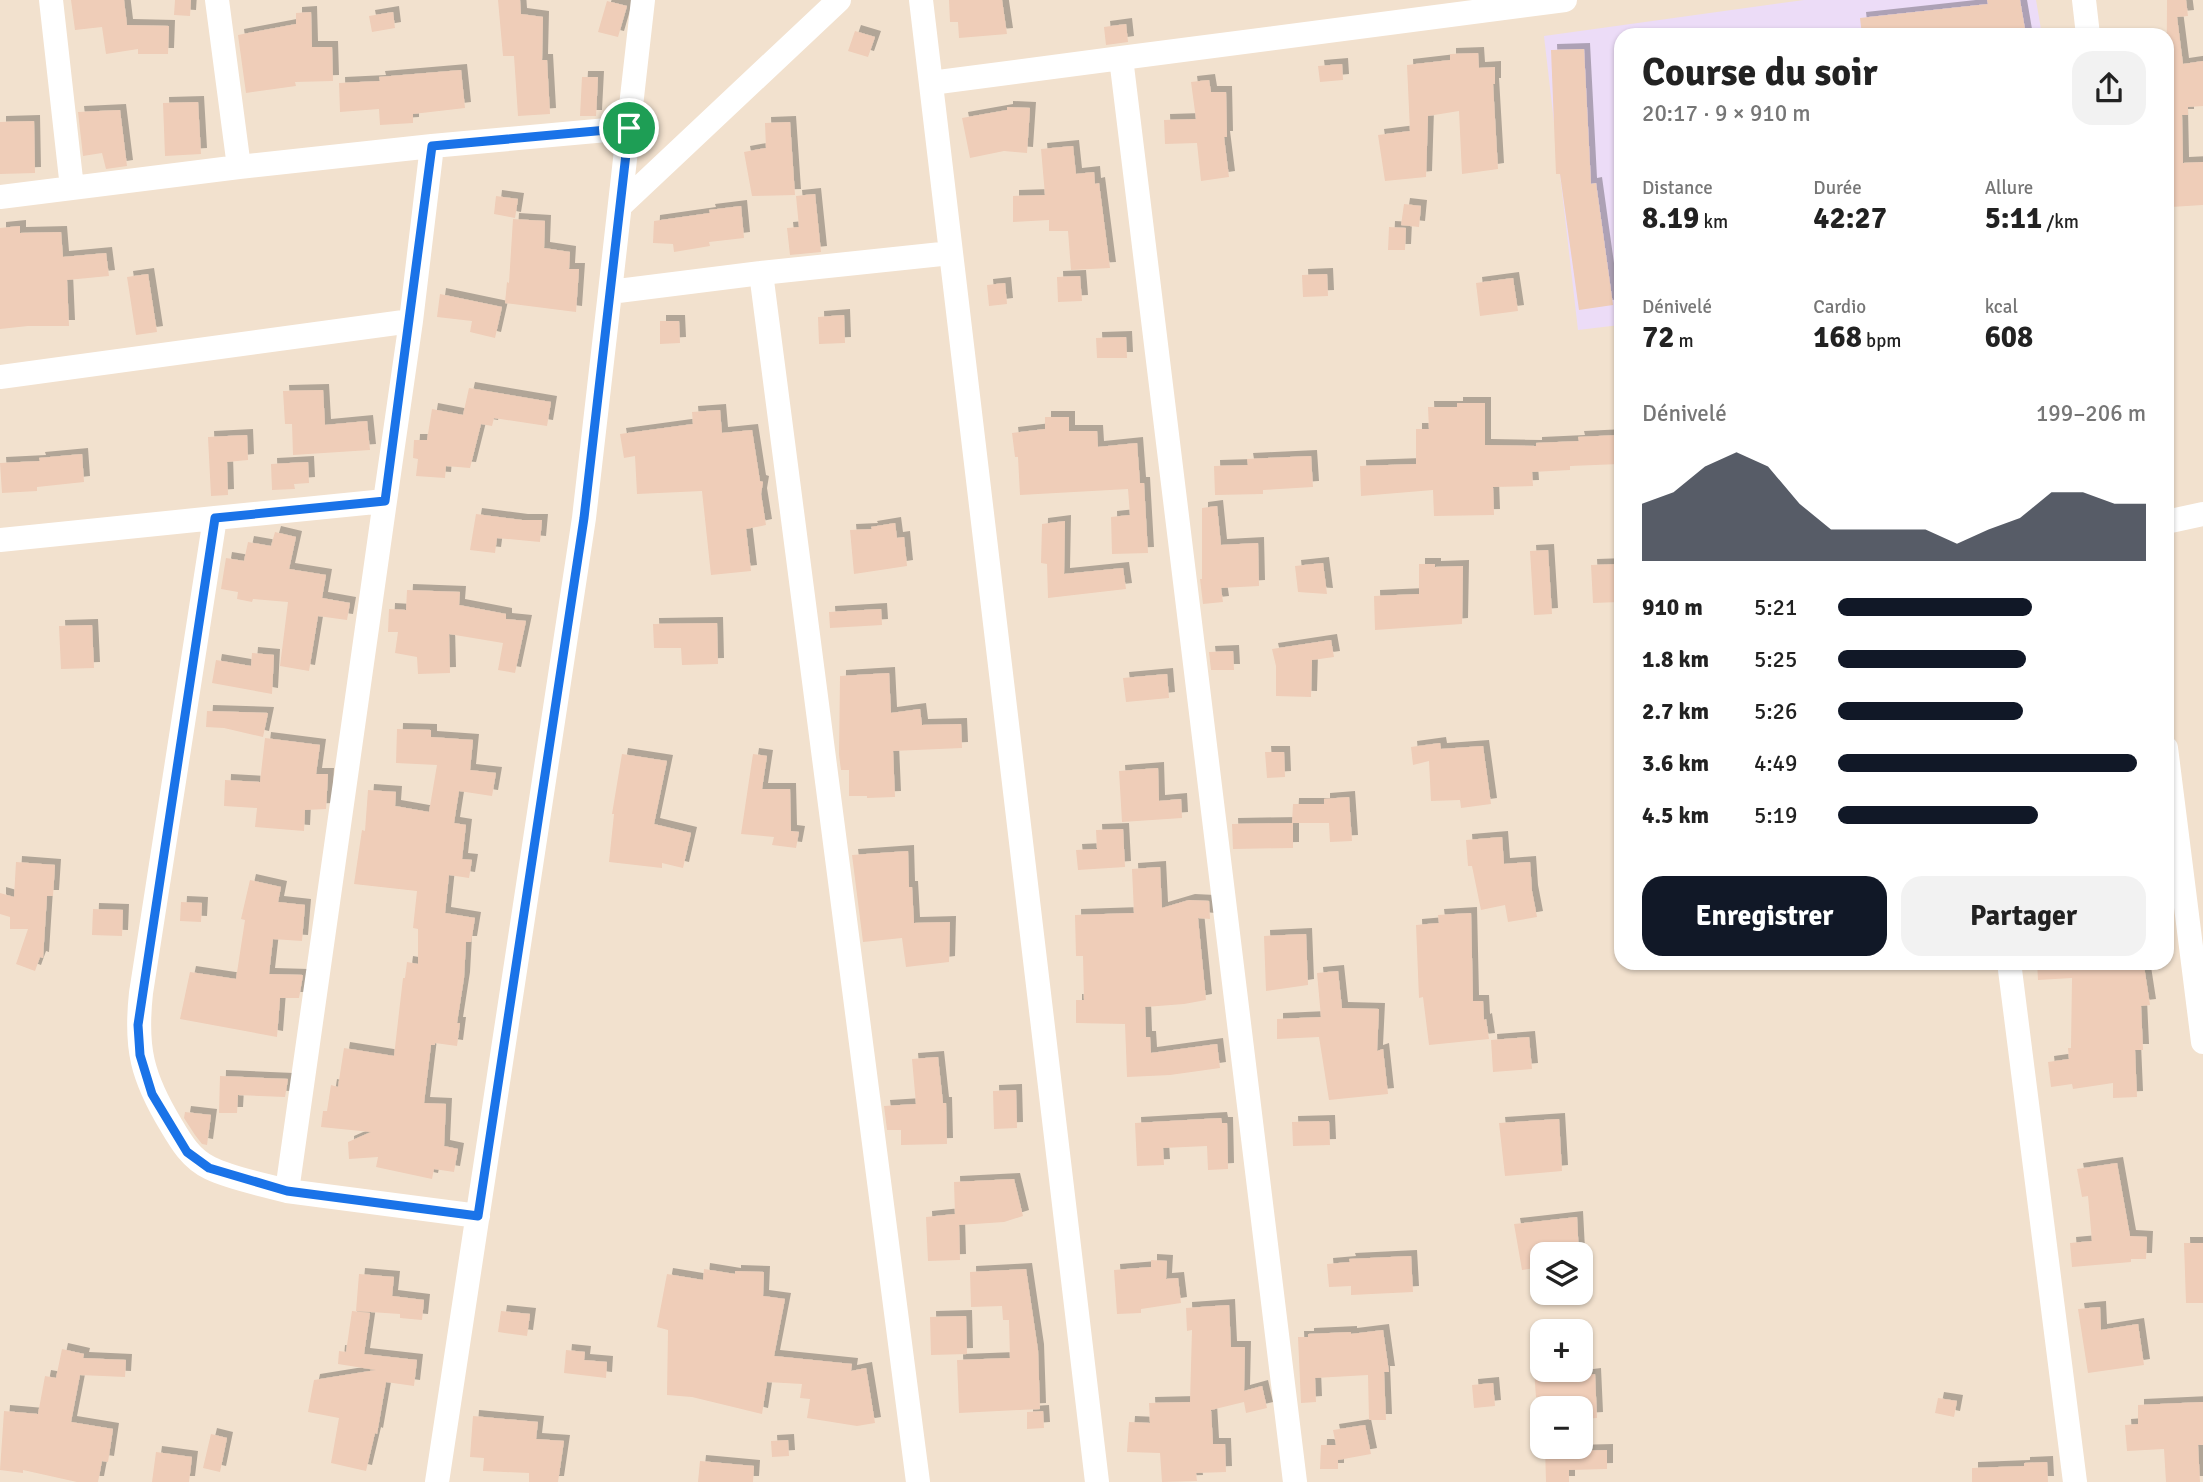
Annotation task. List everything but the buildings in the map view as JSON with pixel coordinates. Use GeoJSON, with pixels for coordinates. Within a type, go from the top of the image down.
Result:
{"type":"FeatureCollection","features":[{"type":"Feature","properties":{"kind":"street"},"geometry":{"type":"LineString","coordinates":[[51,0],[72,188]]}},
{"type":"Feature","properties":{"kind":"street"},"geometry":{"type":"LineString","coordinates":[[217,0],[239,167]]}},
{"type":"Feature","properties":{"kind":"street"},"geometry":{"type":"LineString","coordinates":[[438,1482],[584,518],[643,0]]}},
{"type":"Feature","properties":{"kind":"street"},"geometry":{"type":"LineString","coordinates":[[620,206],[839,0]]}},
{"type":"Feature","properties":{"kind":"street"},"geometry":{"type":"LineString","coordinates":[[921,0],[1097,1482]]}},
{"type":"Feature","properties":{"kind":"street"},"geometry":{"type":"LineString","coordinates":[[931,83],[1565,0]]}},
{"type":"Feature","properties":{"kind":"street"},"geometry":{"type":"LineString","coordinates":[[2084,0],[2087,28]]}},
{"type":"Feature","properties":{"kind":"street"},"geometry":{"type":"LineString","coordinates":[[1121,58],[1295,1482]]}},
{"type":"Feature","properties":{"kind":"street"},"geometry":{"type":"LineString","coordinates":[[0,197],[239,167],[629,128]]}},
{"type":"Feature","properties":{"kind":"street"},"geometry":{"type":"LineString","coordinates":[[287,1191],[411,321],[432,146]]}},
{"type":"Feature","properties":{"kind":"street"},"geometry":{"type":"LineString","coordinates":[[610,292],[761,272],[951,253]]}},
{"type":"Feature","properties":{"kind":"street"},"geometry":{"type":"LineString","coordinates":[[761,272],[918,1482]]}},
{"type":"Feature","properties":{"kind":"street"},"geometry":{"type":"LineString","coordinates":[[0,377],[411,321]]}},
{"type":"Feature","properties":{"kind":"street"},"geometry":{"type":"LineString","coordinates":[[0,540],[385,501]]}},
{"type":"Feature","properties":{"kind":"street"},"geometry":{"type":"LineString","coordinates":[[2174,520],[2203,514]]}},
{"type":"Feature","properties":{"kind":"street"},"geometry":{"type":"LineString","coordinates":[[215,518],[141,993],[138,1025],[140,1055],[152,1094],[187,1152],[209,1168],[287,1191],[478,1216]]}},
{"type":"Feature","properties":{"kind":"street"},"geometry":{"type":"LineString","coordinates":[[2174,811],[2202,1030]]}},
{"type":"Feature","properties":{"kind":"street"},"geometry":{"type":"LineString","coordinates":[[2010,970],[2076,1482]]}},
{"type":"Feature","properties":{"kind":"shaded area"},"geometry":{"type":"Polygon","coordinates":[[[0,0],[2203,0],[2203,1482],[0,1482],[0,0]]]}},
{"type":"Feature","properties":{"kind":"shaded area"},"geometry":{"type":"Polygon","coordinates":[[[1804,0],[2036,0],[2041,28],[1614,28],[1614,326],[1578,330],[1544,36],[1804,0]]]}},
{"type":"Feature","properties":{"kind":"route"},"geometry":{"type":"LineString","coordinates":[[629,128],[584,518],[478,1216],[287,1191],[209,1168],[187,1152],[152,1094],[140,1055],[138,1025],[215,518],[385,501],[411,321],[432,146],[629,128]]}}]}
